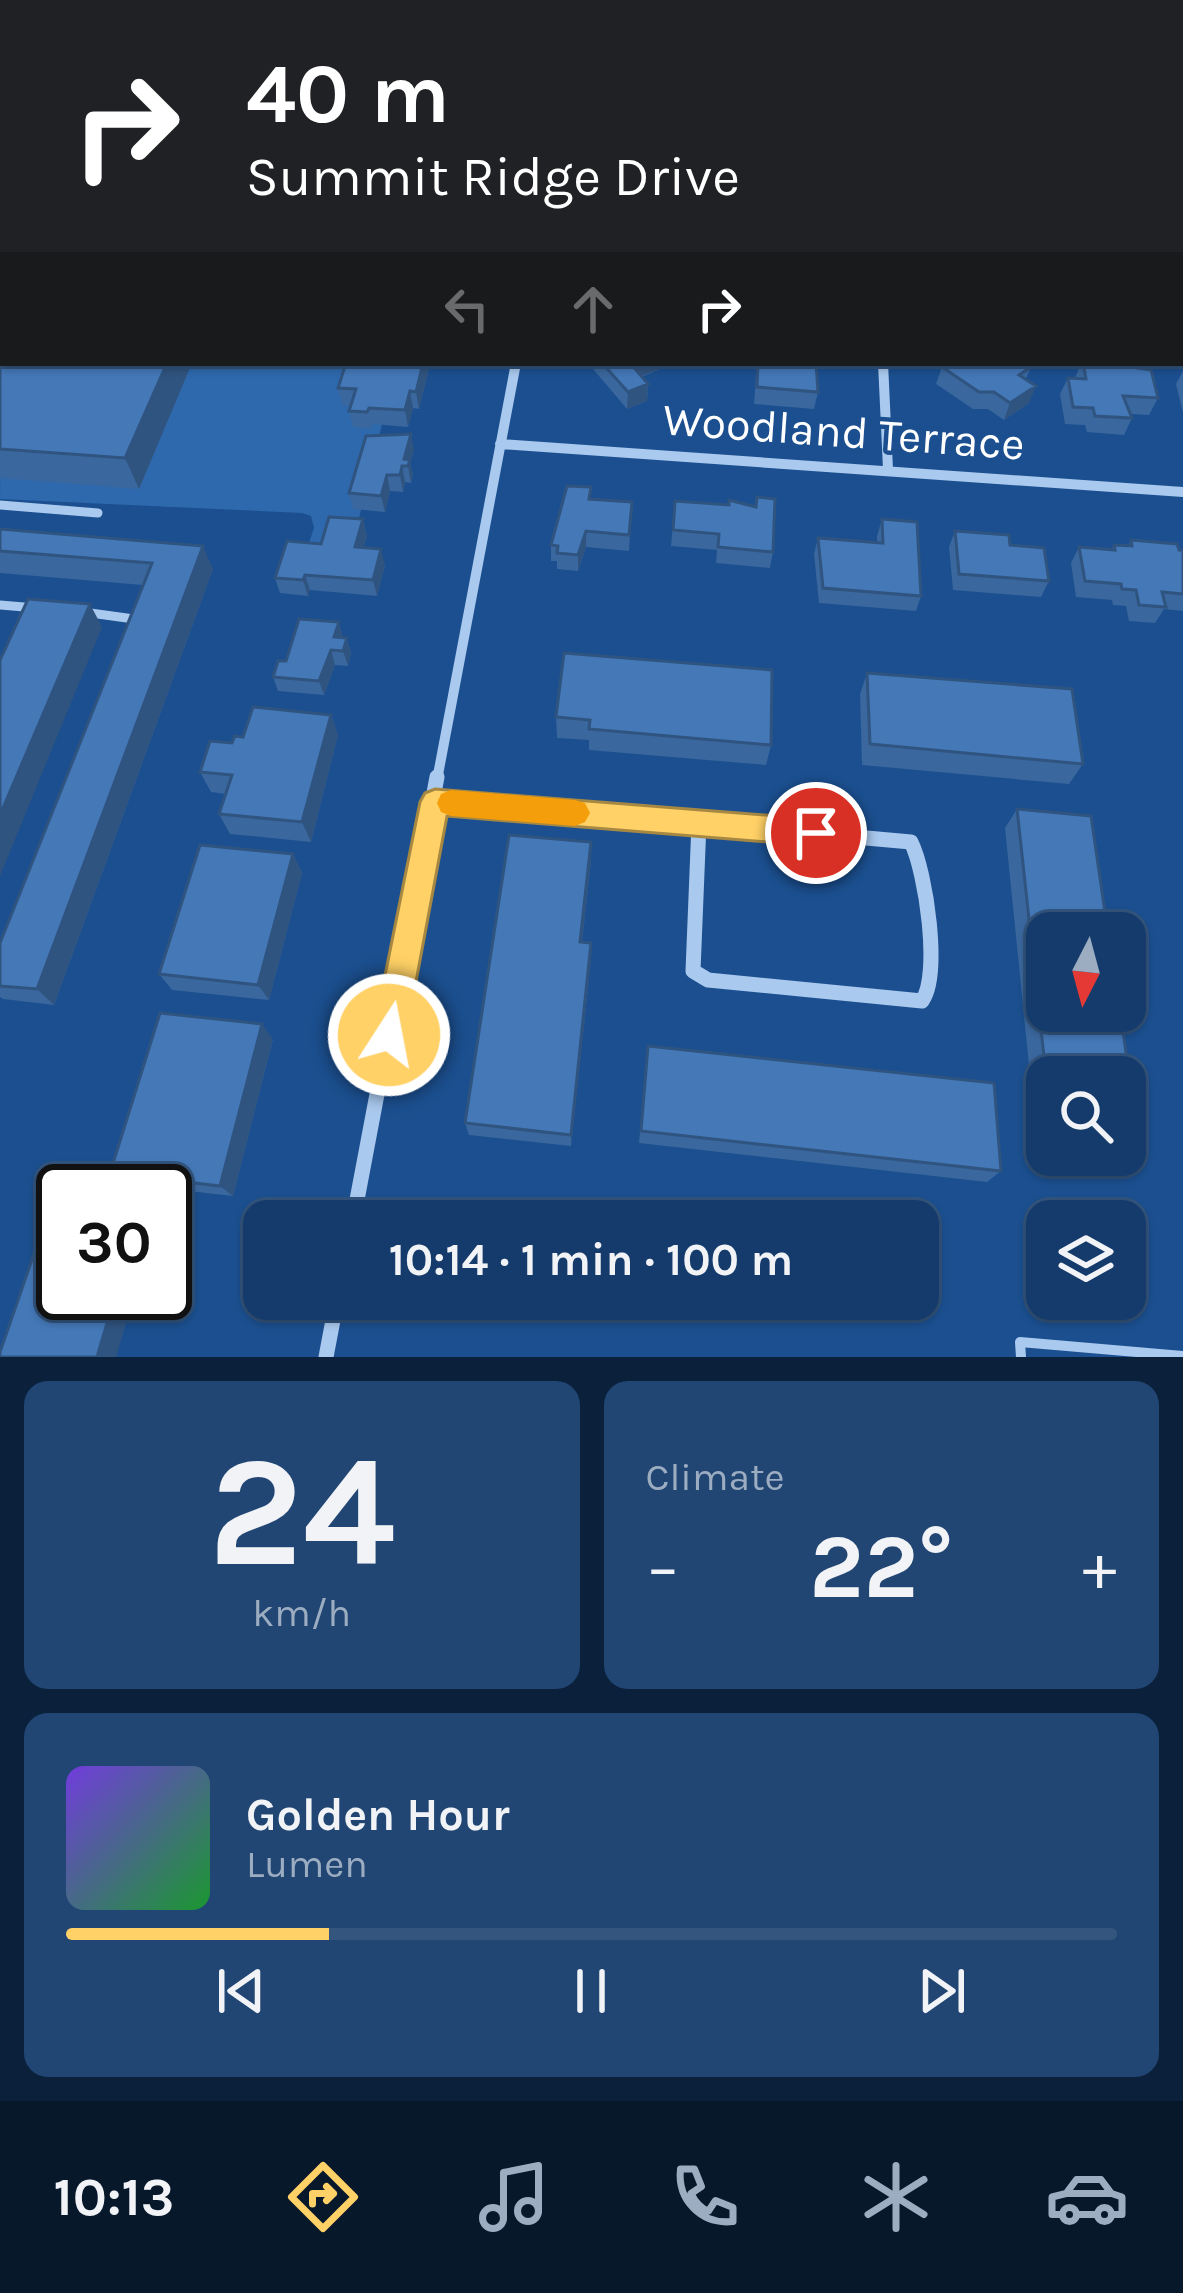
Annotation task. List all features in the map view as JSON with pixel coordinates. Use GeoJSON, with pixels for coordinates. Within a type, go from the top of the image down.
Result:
{"type":"FeatureCollection","features":[{"type":"Feature","properties":{"kind":"street"},"geometry":{"type":"LineString","coordinates":[[357,1200],[515,366]]}},
{"type":"Feature","properties":{"kind":"street"},"geometry":{"type":"LineString","coordinates":[[883,366],[888,470]]}},
{"type":"Feature","properties":{"kind":"street","name":"Woodland Terrace"},"geometry":{"type":"LineString","coordinates":[[500,444],[1183,491]]}},
{"type":"Feature","properties":{"kind":"street"},"geometry":{"type":"LineString","coordinates":[[435,802],[699,822],[910,842],[920,855],[923,890],[930,990],[922,1001],[707,980],[693,971],[699,822]]}},
{"type":"Feature","properties":{"kind":"street"},"geometry":{"type":"LineString","coordinates":[[326,1357],[334,1320]]}},
{"type":"Feature","properties":{"kind":"lane"},"geometry":{"type":"LineString","coordinates":[[0,506],[98,513]]}},
{"type":"Feature","properties":{"kind":"lane"},"geometry":{"type":"LineString","coordinates":[[0,605],[52,610]]}},
{"type":"Feature","properties":{"kind":"lane"},"geometry":{"type":"LineString","coordinates":[[23,625],[31,608]]}},
{"type":"Feature","properties":{"kind":"lane"},"geometry":{"type":"LineString","coordinates":[[73,611],[135,616],[127,637]]}},
{"type":"Feature","properties":{"kind":"lane"},"geometry":{"type":"LineString","coordinates":[[1021,1357],[1020,1342],[1183,1356]]}},
{"type":"Feature","properties":{"kind":"shaded area"},"geometry":{"type":"Polygon","coordinates":[[[1,366],[396,366],[347,567],[302,563],[314,528],[311,516],[302,513],[0,499],[1,366]]]}},
{"type":"Feature","properties":{"kind":"building"},"geometry":{"type":"Polygon","coordinates":[[[0,366],[166,366],[125,458],[0,449],[0,366]]]}},
{"type":"Feature","properties":{"kind":"building"},"geometry":{"type":"Polygon","coordinates":[[[345,366],[422,366],[416,392],[410,391],[405,410],[349,411],[356,389],[338,388],[345,366]]]}},
{"type":"Feature","properties":{"kind":"building"},"geometry":{"type":"Polygon","coordinates":[[[605,366],[633,366],[648,384],[628,392],[605,366]]]}},
{"type":"Feature","properties":{"kind":"building"},"geometry":{"type":"Polygon","coordinates":[[[758,366],[816,366],[818,392],[757,387],[758,366]]]}},
{"type":"Feature","properties":{"kind":"building"},"geometry":{"type":"Polygon","coordinates":[[[1030,366],[1019,375],[1036,386],[1010,403],[994,392],[979,392],[942,367],[1030,366]]]}},
{"type":"Feature","properties":{"kind":"building"},"geometry":{"type":"Polygon","coordinates":[[[1084,366],[1151,370],[1158,398],[1123,396],[1132,418],[1095,416],[1093,408],[1073,407],[1068,378],[1086,379],[1084,366]]]}},
{"type":"Feature","properties":{"kind":"building"},"geometry":{"type":"Polygon","coordinates":[[[411,434],[404,459],[410,460],[408,466],[402,466],[400,475],[387,475],[381,496],[349,493],[366,436],[411,434]]]}},
{"type":"Feature","properties":{"kind":"building"},"geometry":{"type":"Polygon","coordinates":[[[567,486],[591,487],[589,499],[632,502],[629,535],[586,531],[578,555],[557,553],[558,546],[551,545],[567,486]]]}},
{"type":"Feature","properties":{"kind":"building"},"geometry":{"type":"Polygon","coordinates":[[[757,497],[775,499],[773,552],[718,547],[719,534],[673,530],[675,501],[729,505],[729,500],[756,507],[757,497]]]}},
{"type":"Feature","properties":{"kind":"building"},"geometry":{"type":"Polygon","coordinates":[[[329,517],[363,519],[355,547],[381,549],[373,580],[305,575],[303,580],[275,578],[287,541],[321,544],[329,517]]]}},
{"type":"Feature","properties":{"kind":"building"},"geometry":{"type":"Polygon","coordinates":[[[882,519],[917,522],[921,596],[823,588],[818,538],[883,543],[882,519]]]}},
{"type":"Feature","properties":{"kind":"building"},"geometry":{"type":"Polygon","coordinates":[[[0,529],[203,546],[37,989],[0,986],[0,943],[152,563],[0,551],[0,529]]]}},
{"type":"Feature","properties":{"kind":"building"},"geometry":{"type":"Polygon","coordinates":[[[955,531],[1009,535],[1010,545],[1044,548],[1049,581],[959,574],[955,531]]]}},
{"type":"Feature","properties":{"kind":"building"},"geometry":{"type":"Polygon","coordinates":[[[1131,540],[1177,544],[1183,550],[1183,594],[1162,592],[1166,607],[1139,605],[1136,590],[1122,589],[1121,584],[1085,581],[1079,547],[1115,550],[1114,545],[1132,546],[1131,540]]]}},
{"type":"Feature","properties":{"kind":"building"},"geometry":{"type":"Polygon","coordinates":[[[28,599],[90,604],[0,815],[0,660],[28,599]]]}},
{"type":"Feature","properties":{"kind":"building"},"geometry":{"type":"Polygon","coordinates":[[[299,619],[339,622],[334,637],[347,638],[343,651],[331,650],[319,681],[273,677],[278,661],[286,661],[299,619]]]}},
{"type":"Feature","properties":{"kind":"building"},"geometry":{"type":"Polygon","coordinates":[[[564,653],[772,670],[771,745],[589,729],[590,720],[556,717],[564,653]]]}},
{"type":"Feature","properties":{"kind":"building"},"geometry":{"type":"Polygon","coordinates":[[[867,673],[1072,689],[1083,764],[870,744],[867,673]]]}},
{"type":"Feature","properties":{"kind":"building"},"geometry":{"type":"Polygon","coordinates":[[[253,707],[331,715],[302,822],[219,814],[232,775],[200,772],[210,741],[232,743],[235,736],[243,737],[253,707]]]}},
{"type":"Feature","properties":{"kind":"building"},"geometry":{"type":"Polygon","coordinates":[[[1017,809],[1091,816],[1105,912],[1028,912],[1017,809]]]}},
{"type":"Feature","properties":{"kind":"building"},"geometry":{"type":"Polygon","coordinates":[[[509,835],[591,842],[580,942],[591,943],[571,1135],[465,1123],[509,835]]]}},
{"type":"Feature","properties":{"kind":"building"},"geometry":{"type":"Polygon","coordinates":[[[200,845],[293,854],[258,985],[159,974],[200,845]]]}},
{"type":"Feature","properties":{"kind":"building"},"geometry":{"type":"Polygon","coordinates":[[[160,1013],[262,1024],[220,1186],[192,1183],[192,1164],[113,1164],[160,1013]]]}},
{"type":"Feature","properties":{"kind":"building"},"geometry":{"type":"Polygon","coordinates":[[[1041,1032],[1123,1032],[1127,1056],[1044,1056],[1041,1032]]]}},
{"type":"Feature","properties":{"kind":"building"},"geometry":{"type":"Polygon","coordinates":[[[648,1046],[994,1083],[1001,1171],[641,1131],[648,1046]]]}},
{"type":"Feature","properties":{"kind":"building"},"geometry":{"type":"Polygon","coordinates":[[[36,1248],[36,1320],[108,1320],[97,1357],[0,1357],[36,1248]]]}},
{"type":"Feature","properties":{"kind":"slow traffic"},"geometry":{"type":"LineString","coordinates":[[451,803],[575,813]]}},
{"type":"Feature","properties":{"kind":"route"},"geometry":{"type":"LineString","coordinates":[[389,1035],[435,802],[816,833]]}}]}
